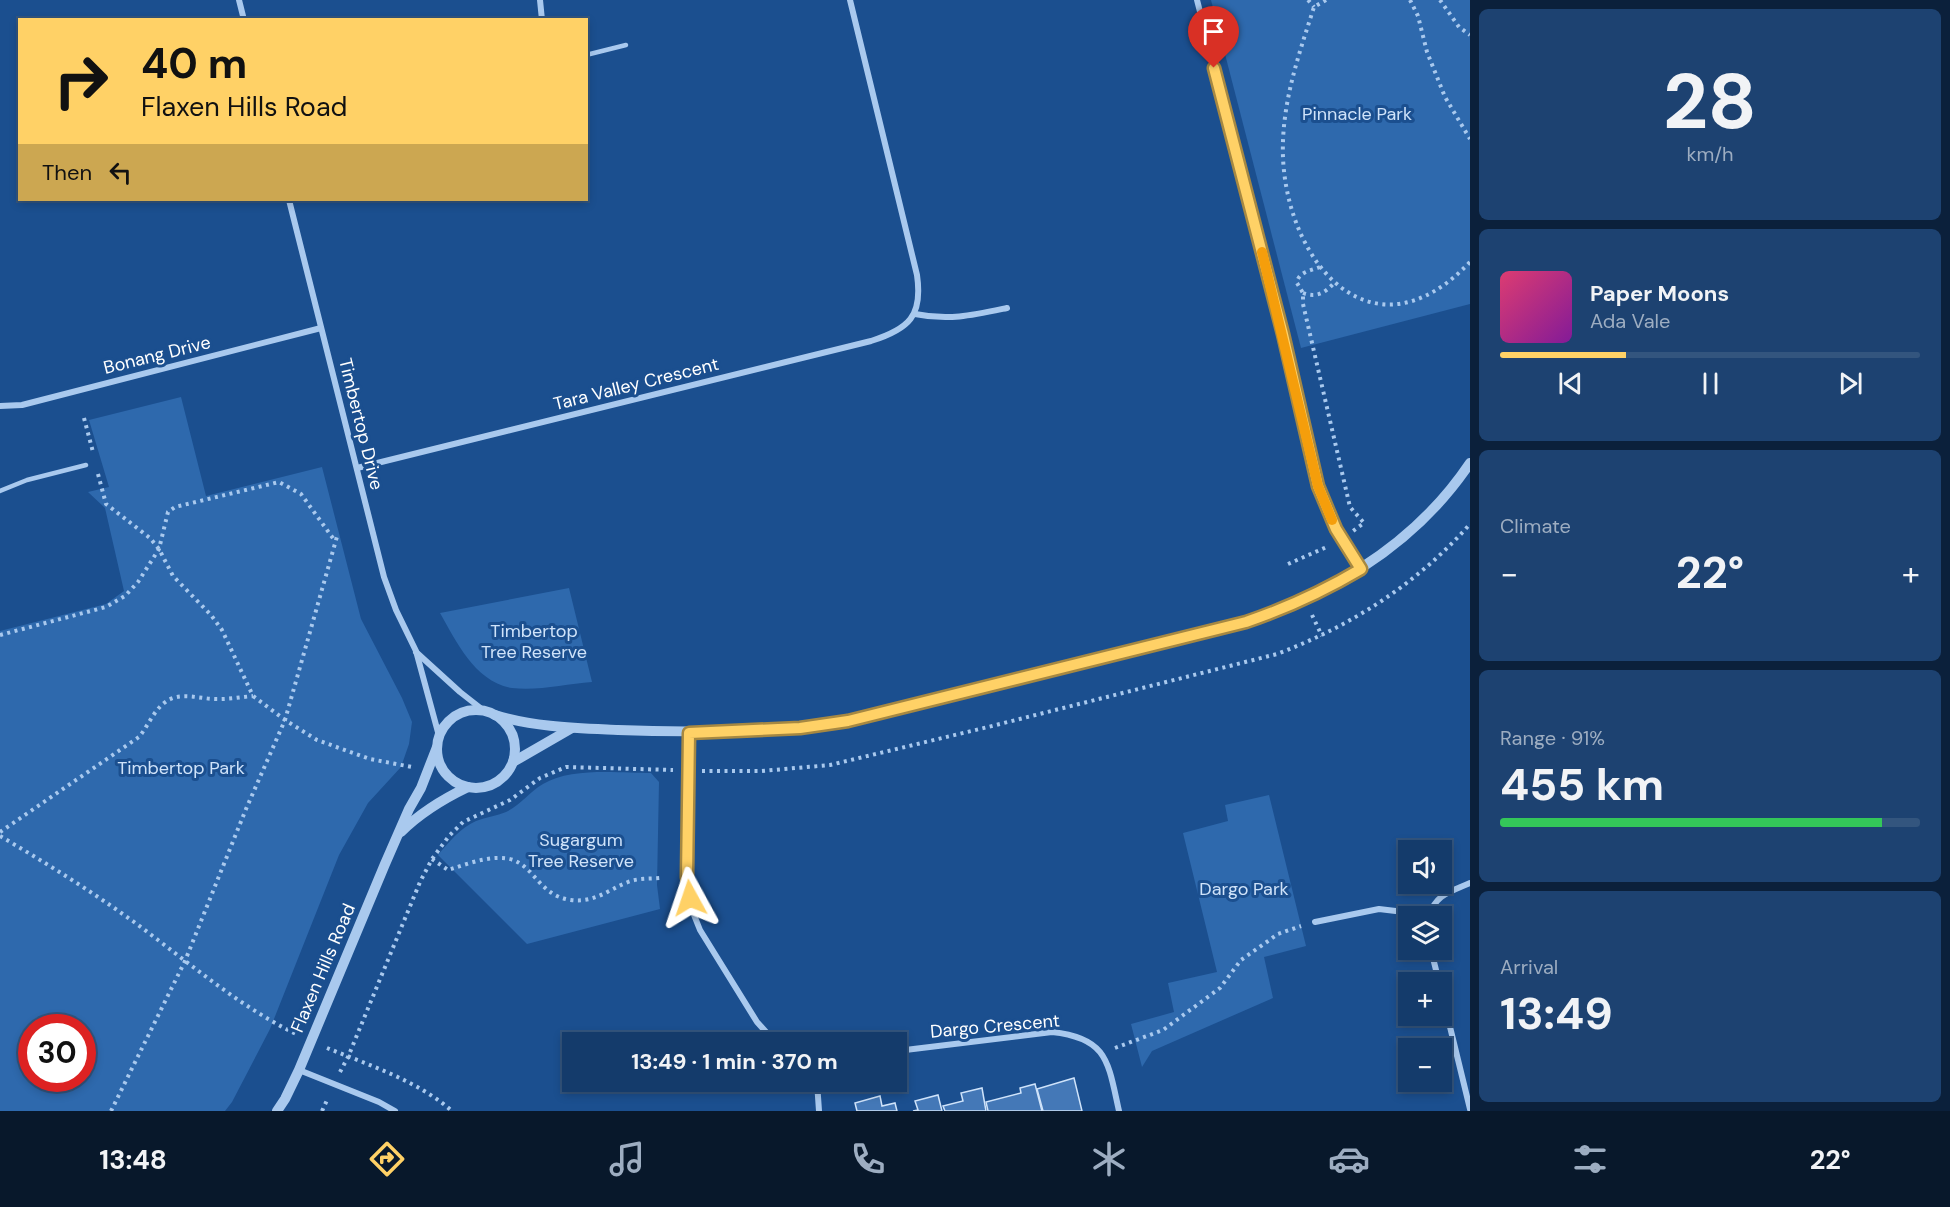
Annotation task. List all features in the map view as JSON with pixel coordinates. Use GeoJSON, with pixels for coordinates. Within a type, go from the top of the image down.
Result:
{"type":"FeatureCollection","features":[{"type":"Feature","properties":{"kind":"street"},"geometry":{"type":"LineString","coordinates":[[239,0],[244,18]]}},
{"type":"Feature","properties":{"kind":"street"},"geometry":{"type":"LineString","coordinates":[[540,0],[542,18]]}},
{"type":"Feature","properties":{"kind":"street"},"geometry":{"type":"LineString","coordinates":[[850,0],[918,274],[920,290],[915,314],[934,318],[951,318],[1007,308]]}},
{"type":"Feature","properties":{"kind":"street"},"geometry":{"type":"LineString","coordinates":[[1197,0],[1283,334],[1318,486],[1342,539],[1361,569]]}},
{"type":"Feature","properties":{"kind":"street","name":"Timbertop Drive"},"geometry":{"type":"LineString","coordinates":[[289,201],[384,577],[396,610],[416,651],[439,736]]}},
{"type":"Feature","properties":{"kind":"street","name":"Tara Valley Crescent"},"geometry":{"type":"LineString","coordinates":[[357,468],[871,341],[903,328],[915,314]]}},
{"type":"Feature","properties":{"kind":"street","name":"Bonang Drive"},"geometry":{"type":"LineString","coordinates":[[0,406],[22,405],[321,328]]}},
{"type":"Feature","properties":{"kind":"street"},"geometry":{"type":"LineString","coordinates":[[495,714],[510,730],[515,752],[513,762],[508,772],[490,786],[468,788],[449,777],[442,769],[438,759],[439,736],[444,726],[461,712],[483,710],[495,714],[518,722],[572,728],[689,733],[800,728],[848,721],[1246,622],[1305,600],[1361,569],[1402,538],[1434,509],[1470,463]]}},
{"type":"Feature","properties":{"kind":"street","name":"Timbertop Drive"},"geometry":{"type":"LineString","coordinates":[[416,651],[483,710]]}},
{"type":"Feature","properties":{"kind":"street"},"geometry":{"type":"LineString","coordinates":[[513,762],[572,728]]}},
{"type":"Feature","properties":{"kind":"street"},"geometry":{"type":"LineString","coordinates":[[689,733],[687,886],[692,910],[700,930],[752,1013],[767,1032]]}},
{"type":"Feature","properties":{"kind":"street","name":"Flaxen Hills Road"},"geometry":{"type":"LineString","coordinates":[[277,1111],[299,1070],[437,747]]}},
{"type":"Feature","properties":{"kind":"street","name":"Flaxen Hills Road"},"geometry":{"type":"LineString","coordinates":[[398,836],[424,812],[444,799],[468,788]]}},
{"type":"Feature","properties":{"kind":"street"},"geometry":{"type":"LineString","coordinates":[[1433,906],[1439,898],[1470,882]]}},
{"type":"Feature","properties":{"kind":"street"},"geometry":{"type":"LineString","coordinates":[[1315,922],[1379,909],[1398,912]]}},
{"type":"Feature","properties":{"kind":"street"},"geometry":{"type":"LineString","coordinates":[[1450,1026],[1470,1109]]}},
{"type":"Feature","properties":{"kind":"street","name":"Dargo Crescent"},"geometry":{"type":"LineString","coordinates":[[907,1049],[1052,1032],[1073,1034],[1090,1041],[1100,1052]]}},
{"type":"Feature","properties":{"kind":"street"},"geometry":{"type":"LineString","coordinates":[[1100,1052],[1108,1068],[1119,1111]]}},
{"type":"Feature","properties":{"kind":"street"},"geometry":{"type":"LineString","coordinates":[[299,1070],[379,1102],[394,1111]]}},
{"type":"Feature","properties":{"kind":"street"},"geometry":{"type":"LineString","coordinates":[[818,1092],[819,1111]]}},
{"type":"Feature","properties":{"kind":"lane"},"geometry":{"type":"LineString","coordinates":[[588,54],[626,45]]}},
{"type":"Feature","properties":{"kind":"lane"},"geometry":{"type":"LineString","coordinates":[[0,491],[27,480],[86,465]]}},
{"type":"Feature","properties":{"kind":"path"},"geometry":{"type":"LineString","coordinates":[[1308,0],[1314,7]]}},
{"type":"Feature","properties":{"kind":"path"},"geometry":{"type":"LineString","coordinates":[[1326,0],[1314,7],[1294,66],[1287,94],[1284,123],[1283,158],[1286,181],[1296,222],[1305,245],[1334,283],[1364,300],[1387,304],[1402,304],[1436,291],[1455,278],[1470,262]]}},
{"type":"Feature","properties":{"kind":"path"},"geometry":{"type":"LineString","coordinates":[[1410,0],[1418,16],[1440,87],[1456,119],[1470,139]]}},
{"type":"Feature","properties":{"kind":"path"},"geometry":{"type":"LineString","coordinates":[[1440,0],[1459,27],[1470,35]]}},
{"type":"Feature","properties":{"kind":"path"},"geometry":{"type":"LineString","coordinates":[[1288,564],[1324,549],[1364,523],[1350,507],[1303,304],[1303,293],[1297,284],[1302,274],[1320,267]]}},
{"type":"Feature","properties":{"kind":"path"},"geometry":{"type":"LineString","coordinates":[[1303,293],[1311,296],[1319,294],[1328,290],[1334,283]]}},
{"type":"Feature","properties":{"kind":"path"},"geometry":{"type":"LineString","coordinates":[[84,418],[95,461]]}},
{"type":"Feature","properties":{"kind":"path"},"geometry":{"type":"LineString","coordinates":[[98,471],[106,504],[150,538],[159,549],[173,576],[211,615],[222,630],[253,696],[317,740],[387,764],[412,767]]}},
{"type":"Feature","properties":{"kind":"path"},"geometry":{"type":"LineString","coordinates":[[0,635],[106,607],[125,596],[138,582],[159,549],[166,516],[171,509],[279,482],[300,494],[335,542]]}},
{"type":"Feature","properties":{"kind":"path"},"geometry":{"type":"LineString","coordinates":[[322,1111],[333,1084],[348,1057],[420,882],[432,859],[463,822],[510,800],[540,778],[566,767],[762,771],[830,765],[1248,662],[1277,654],[1322,636],[1372,609],[1447,550],[1470,524]]}},
{"type":"Feature","properties":{"kind":"path"},"geometry":{"type":"LineString","coordinates":[[111,1111],[185,961],[285,720],[338,533]]}},
{"type":"Feature","properties":{"kind":"path"},"geometry":{"type":"LineString","coordinates":[[1305,600],[1322,636]]}},
{"type":"Feature","properties":{"kind":"path"},"geometry":{"type":"LineString","coordinates":[[253,696],[218,700],[182,696],[171,698],[154,714],[139,737],[0,834],[65,874],[134,922],[247,1006],[311,1041],[392,1075],[453,1111]]}},
{"type":"Feature","properties":{"kind":"path"},"geometry":{"type":"LineString","coordinates":[[432,859],[448,870],[498,858],[513,859],[523,864],[546,889],[556,896],[571,900],[585,901],[601,897],[629,882],[660,878]]}},
{"type":"Feature","properties":{"kind":"path"},"geometry":{"type":"LineString","coordinates":[[1100,1052],[1124,1046],[1163,1030],[1220,988],[1241,960],[1278,934],[1315,922]]}},
{"type":"Feature","properties":{"kind":"green space","name":"Pinnacle Park"},"geometry":{"type":"Polygon","coordinates":[[[1211,0],[1470,0],[1470,304],[1301,348],[1211,0]]]}},
{"type":"Feature","properties":{"kind":"green space","name":"Timbertop Park"},"geometry":{"type":"Polygon","coordinates":[[[181,397],[206,496],[322,467],[361,619],[412,722],[409,744],[401,767],[368,803],[339,855],[270,1029],[232,1102],[225,1111],[0,1111],[0,631],[106,604],[124,591],[105,508],[88,492],[109,487],[89,420],[181,397]]]}},
{"type":"Feature","properties":{"kind":"green space","name":"Timbertop Tree Reserve"},"geometry":{"type":"Polygon","coordinates":[[[569,588],[592,682],[532,689],[512,688],[499,684],[487,678],[468,659],[440,613],[569,588]]]}},
{"type":"Feature","properties":{"kind":"green space","name":"Sugargum Tree Reserve"},"geometry":{"type":"Polygon","coordinates":[[[596,772],[651,773],[659,782],[657,885],[660,909],[527,944],[438,855],[465,827],[511,809],[538,787],[554,779],[567,775],[596,772]]]}},
{"type":"Feature","properties":{"kind":"green space","name":"Dargo Park"},"geometry":{"type":"Polygon","coordinates":[[[1269,795],[1306,946],[1264,957],[1273,998],[1152,1051],[1142,1067],[1131,1024],[1174,1012],[1168,983],[1217,972],[1183,833],[1228,821],[1225,805],[1269,795]]]}},
{"type":"Feature","properties":{"kind":"building"},"geometry":{"type":"Polygon","coordinates":[[[1074,1078],[1082,1111],[1043,1111],[1037,1089],[1074,1078]]]}},
{"type":"Feature","properties":{"kind":"building"},"geometry":{"type":"Polygon","coordinates":[[[1035,1084],[1042,1111],[988,1111],[986,1102],[1021,1093],[1020,1088],[1035,1084]]]}},
{"type":"Feature","properties":{"kind":"building"},"geometry":{"type":"Polygon","coordinates":[[[982,1088],[986,1111],[945,1111],[943,1106],[963,1101],[961,1093],[982,1088]]]}},
{"type":"Feature","properties":{"kind":"building"},"geometry":{"type":"Polygon","coordinates":[[[938,1095],[942,1111],[913,1111],[918,1110],[915,1101],[938,1095]]]}},
{"type":"Feature","properties":{"kind":"building"},"geometry":{"type":"Polygon","coordinates":[[[880,1096],[882,1106],[895,1103],[897,1111],[857,1111],[855,1103],[880,1096]]]}},
{"type":"Feature","properties":{"kind":"slow traffic"},"geometry":{"type":"LineString","coordinates":[[1262,252],[1318,486],[1332,520]]}},
{"type":"Feature","properties":{"kind":"route"},"geometry":{"type":"LineString","coordinates":[[690,898],[687,886],[689,733],[800,728],[848,721],[1246,622],[1283,609],[1325,590],[1361,569],[1336,529],[1318,486],[1283,334],[1214,68]]}}]}
